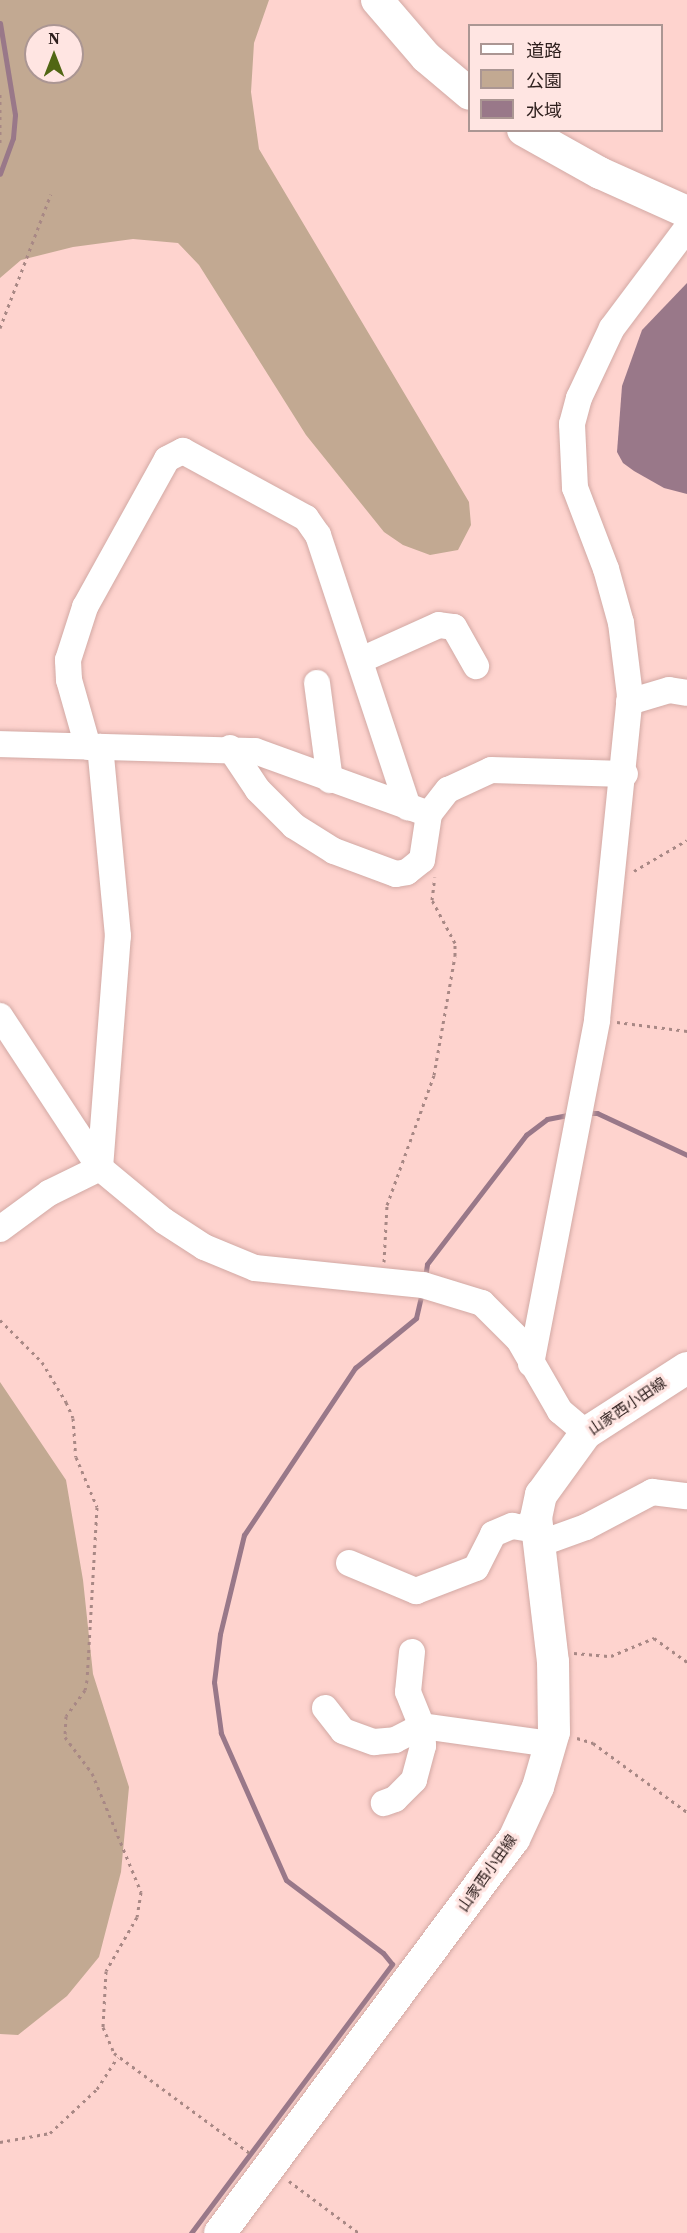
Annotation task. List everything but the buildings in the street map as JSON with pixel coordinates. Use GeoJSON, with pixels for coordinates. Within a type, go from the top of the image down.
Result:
{"type":"FeatureCollection","features":[{"type":"Feature","properties":{"kind":"main road"},"geometry":{"type":"LineString","coordinates":[[377,0],[426,57],[468,92]]}},
{"type":"Feature","properties":{"kind":"main road"},"geometry":{"type":"LineString","coordinates":[[527,132],[600,173],[687,212]]}},
{"type":"Feature","properties":{"kind":"main road","name":"山家西小田線"},"geometry":{"type":"LineString","coordinates":[[220,2233],[272,2167],[513,1839],[538,1787],[552,1738],[552,1651],[538,1537],[541,1495],[586,1432],[687,1368]]}},
{"type":"Feature","properties":{"kind":"street"},"geometry":{"type":"LineString","coordinates":[[531,1364],[597,1020],[625,774],[629,702],[621,623],[606,569],[575,488],[572,424],[579,398],[612,328],[687,228]]}},
{"type":"Feature","properties":{"kind":"street"},"geometry":{"type":"LineString","coordinates":[[100,1168],[118,936],[94,747],[69,680],[68,660],[85,608],[167,459],[183,452],[306,518],[318,535],[361,660],[418,811],[422,860],[407,872],[396,874],[334,851],[294,826],[258,790],[230,748]]}},
{"type":"Feature","properties":{"kind":"street"},"geometry":{"type":"LineString","coordinates":[[361,660],[439,625],[454,627],[476,666]]}},
{"type":"Feature","properties":{"kind":"street"},"geometry":{"type":"LineString","coordinates":[[317,683],[330,780]]}},
{"type":"Feature","properties":{"kind":"street"},"geometry":{"type":"LineString","coordinates":[[629,702],[669,690],[687,693]]}},
{"type":"Feature","properties":{"kind":"street"},"geometry":{"type":"LineString","coordinates":[[0,744],[230,748],[271,756],[330,780],[418,811]]}},
{"type":"Feature","properties":{"kind":"street"},"geometry":{"type":"LineString","coordinates":[[418,811],[468,777],[491,770],[625,774]]}},
{"type":"Feature","properties":{"kind":"street"},"geometry":{"type":"LineString","coordinates":[[0,1016],[100,1168],[164,1221],[235,1262],[280,1274],[386,1281],[448,1290],[482,1303],[508,1327],[560,1411],[586,1432]]}},
{"type":"Feature","properties":{"kind":"street"},"geometry":{"type":"LineString","coordinates":[[0,1229],[49,1193],[100,1168]]}},
{"type":"Feature","properties":{"kind":"street"},"geometry":{"type":"LineString","coordinates":[[349,1563],[416,1591],[476,1568],[493,1534],[512,1526],[538,1537],[586,1527],[652,1492],[687,1496]]}},
{"type":"Feature","properties":{"kind":"street"},"geometry":{"type":"LineString","coordinates":[[384,1803],[395,1800],[414,1780],[423,1746],[422,1726],[408,1692],[412,1652]]}},
{"type":"Feature","properties":{"kind":"street"},"geometry":{"type":"LineString","coordinates":[[325,1708],[343,1731],[374,1742],[395,1740],[422,1726],[552,1738]]}},
{"type":"Feature","properties":{"kind":"path"},"geometry":{"type":"LineString","coordinates":[[0,94],[0,144]]}},
{"type":"Feature","properties":{"kind":"path"},"geometry":{"type":"LineString","coordinates":[[0,328],[51,194]]}},
{"type":"Feature","properties":{"kind":"path"},"geometry":{"type":"LineString","coordinates":[[614,873],[631,872],[687,840]]}},
{"type":"Feature","properties":{"kind":"path"},"geometry":{"type":"LineString","coordinates":[[386,1281],[387,1205],[434,1075],[455,956],[455,943],[432,900],[436,869]]}},
{"type":"Feature","properties":{"kind":"path"},"geometry":{"type":"LineString","coordinates":[[597,1020],[687,1031]]}},
{"type":"Feature","properties":{"kind":"path"},"geometry":{"type":"LineString","coordinates":[[0,1320],[42,1362],[66,1402],[73,1418],[76,1457],[97,1507],[87,1680],[85,1690],[64,1723],[71,1750],[92,1773],[141,1892],[137,1917],[103,1981],[103,2027],[118,2057],[272,2167],[359,2233]]}},
{"type":"Feature","properties":{"kind":"path"},"geometry":{"type":"LineString","coordinates":[[552,1651],[611,1656],[654,1638],[687,1662]]}},
{"type":"Feature","properties":{"kind":"path"},"geometry":{"type":"LineString","coordinates":[[552,1738],[593,1743],[687,1812]]}},
{"type":"Feature","properties":{"kind":"path"},"geometry":{"type":"LineString","coordinates":[[0,2142],[50,2133],[97,2089],[118,2057]]}},
{"type":"Feature","properties":{"kind":"green space"},"geometry":{"type":"Polygon","coordinates":[[[0,0],[269,0],[254,43],[251,92],[259,149],[469,502],[471,525],[458,550],[430,555],[403,545],[384,532],[306,435],[199,265],[178,243],[133,239],[73,247],[21,260],[0,278],[0,0]]]}},
{"type":"Feature","properties":{"kind":"green space"},"geometry":{"type":"Polygon","coordinates":[[[0,1382],[66,1480],[83,1580],[93,1674],[129,1787],[121,1872],[99,1957],[67,1996],[18,2035],[0,2034],[0,1382]]]}},
{"type":"Feature","properties":{"kind":"water"},"geometry":{"type":"Polygon","coordinates":[[[687,283],[687,494],[664,488],[634,471],[623,463],[617,452],[622,386],[642,330],[687,283]]]}},
{"type":"Feature","properties":{"kind":"waterway"},"geometry":{"type":"LineString","coordinates":[[0,23],[15,115],[13,138],[0,174]]}},
{"type":"Feature","properties":{"kind":"waterway"},"geometry":{"type":"LineString","coordinates":[[587,1113],[597,1113],[687,1155]]}},
{"type":"Feature","properties":{"kind":"waterway"},"geometry":{"type":"LineString","coordinates":[[425,1277],[427,1264],[526,1135],[547,1119],[572,1114]]}},
{"type":"Feature","properties":{"kind":"waterway"},"geometry":{"type":"LineString","coordinates":[[191,2233],[392,1964],[383,1953],[286,1880],[221,1733],[214,1682],[220,1634],[244,1535],[355,1368],[416,1318],[422,1292]]}}]}
